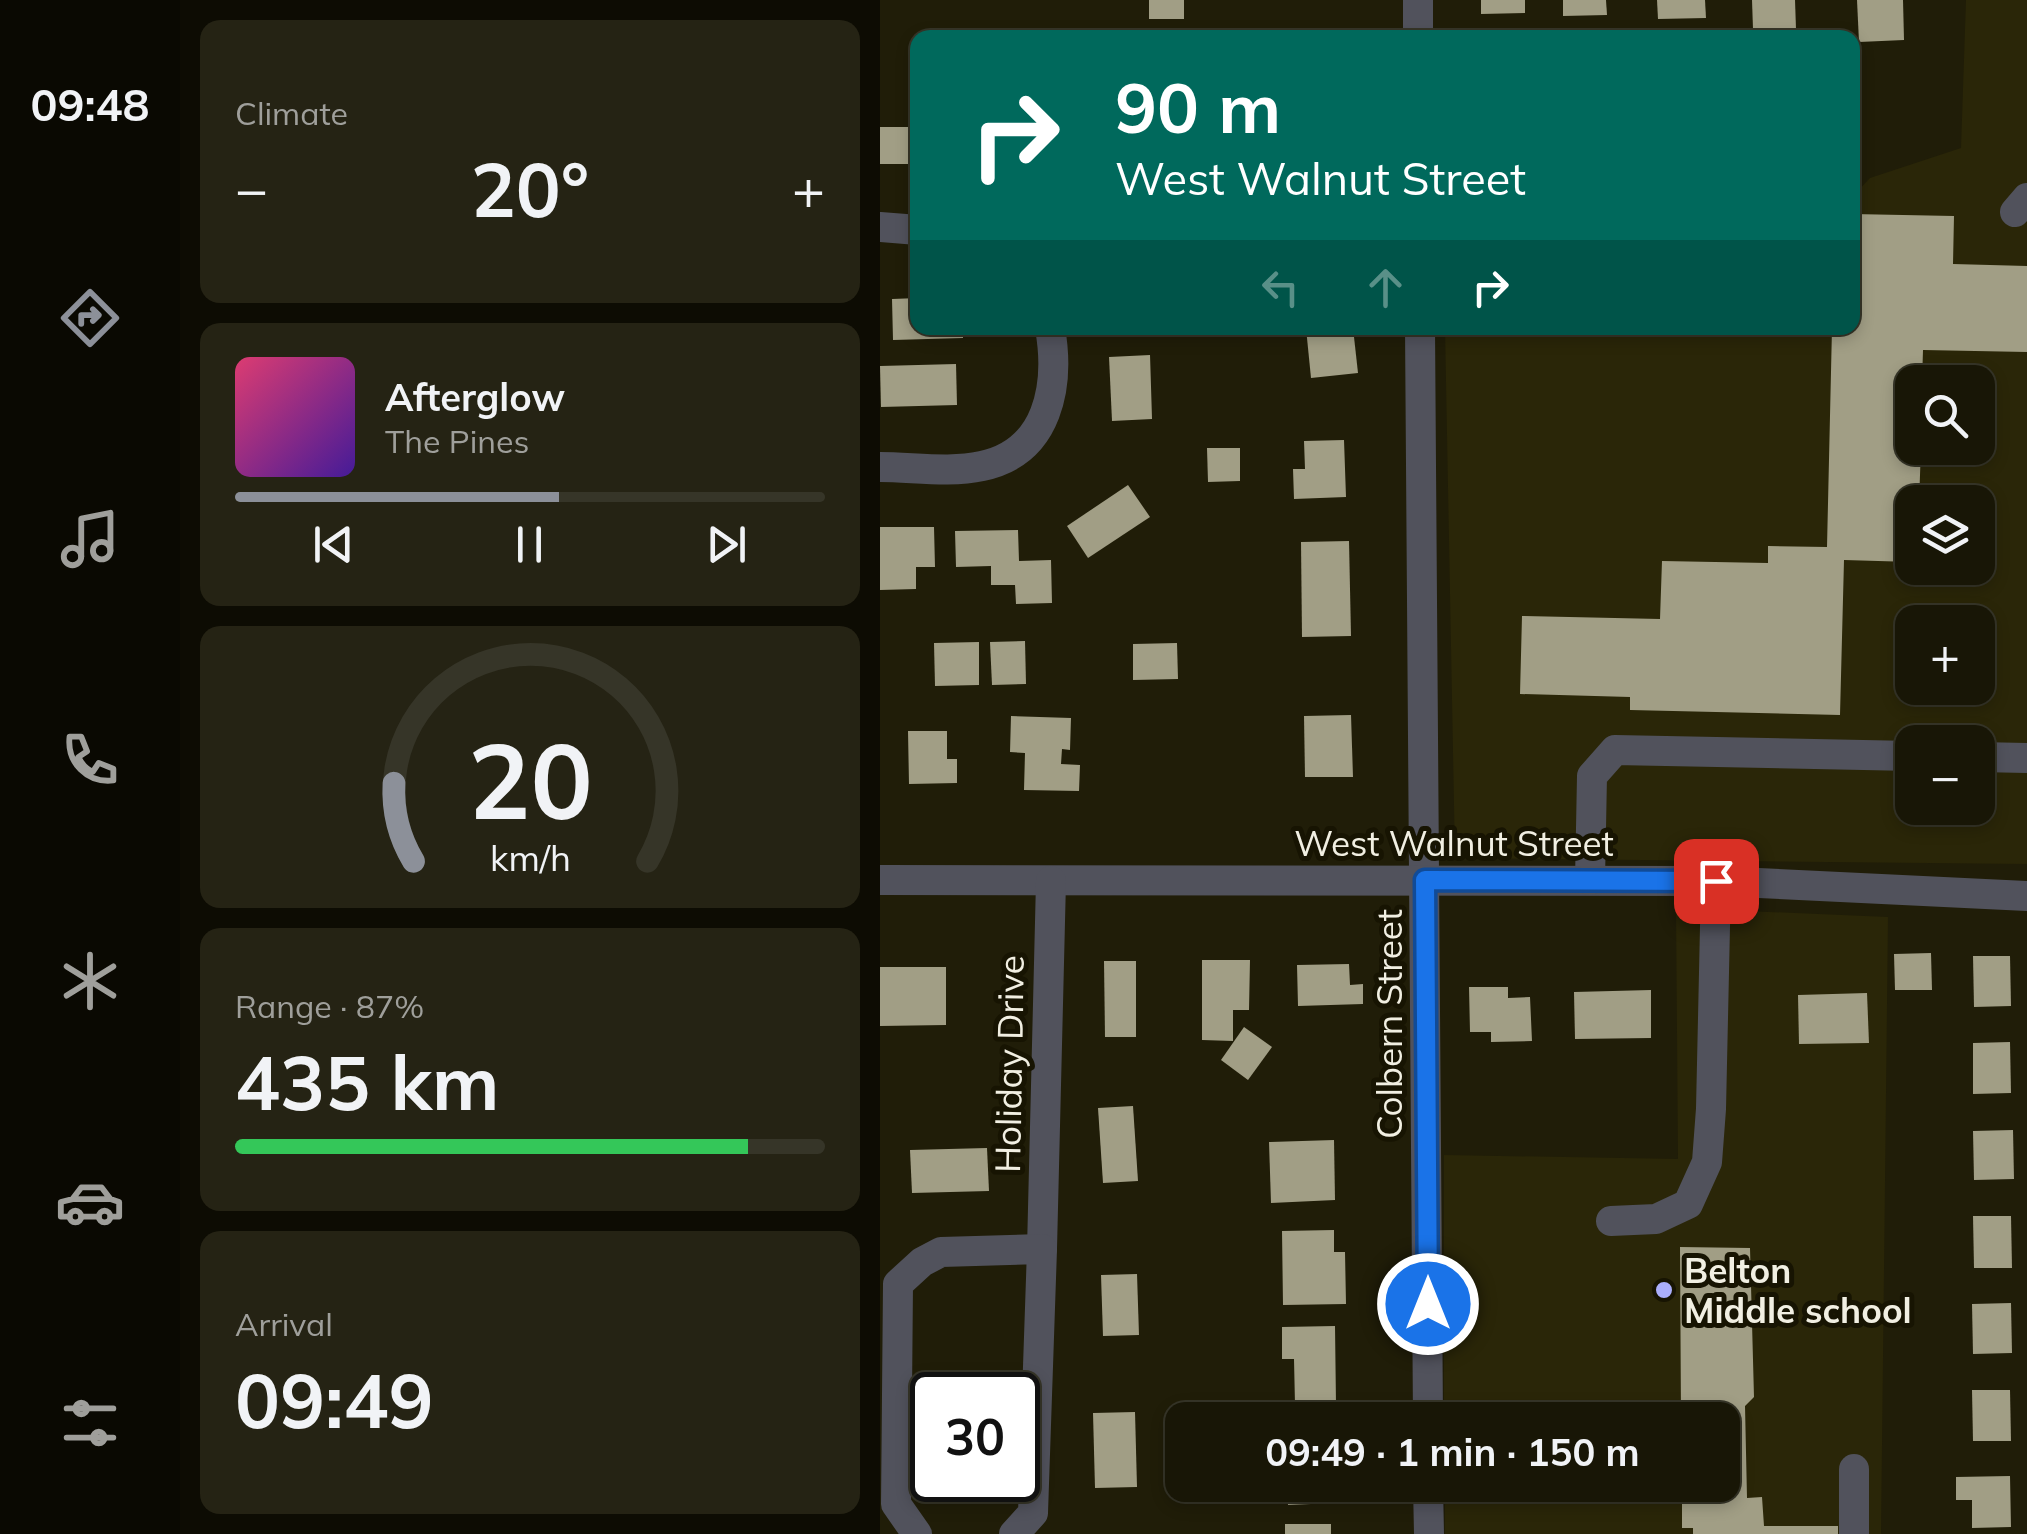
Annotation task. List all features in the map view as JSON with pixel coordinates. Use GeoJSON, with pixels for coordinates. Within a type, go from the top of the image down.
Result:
{"type":"FeatureCollection","features":[{"type":"Feature","properties":{"kind":"street"},"geometry":{"type":"LineString","coordinates":[[1418,0],[1418,30]]}},
{"type":"Feature","properties":{"kind":"street"},"geometry":{"type":"LineString","coordinates":[[880,227],[910,229]]}},
{"type":"Feature","properties":{"kind":"street"},"geometry":{"type":"LineString","coordinates":[[880,467],[957,469],[986,466],[1012,454],[1037,434],[1052,388],[1052,335]]}},
{"type":"Feature","properties":{"kind":"street","name":"Colbern Street"},"geometry":{"type":"LineString","coordinates":[[1420,335],[1428,1402]]}},
{"type":"Feature","properties":{"kind":"street"},"geometry":{"type":"LineString","coordinates":[[1590,880],[1592,776],[1614,750],[1895,756]]}},
{"type":"Feature","properties":{"kind":"street"},"geometry":{"type":"LineString","coordinates":[[1995,758],[2027,758]]}},
{"type":"Feature","properties":{"kind":"street","name":"West Walnut Street"},"geometry":{"type":"LineString","coordinates":[[880,880],[1716,881],[2027,896]]}},
{"type":"Feature","properties":{"kind":"street"},"geometry":{"type":"LineString","coordinates":[[1611,1221],[1656,1220],[1688,1204],[1707,1162],[1712,1109],[1716,881]]}},
{"type":"Feature","properties":{"kind":"street","name":"Holiday Drive"},"geometry":{"type":"LineString","coordinates":[[1014,1534],[1033,1513],[1050,882]]}},
{"type":"Feature","properties":{"kind":"street"},"geometry":{"type":"LineString","coordinates":[[917,1534],[896,1504],[898,1284],[922,1262],[941,1252],[1042,1249]]}},
{"type":"Feature","properties":{"kind":"street"},"geometry":{"type":"LineString","coordinates":[[1854,1469],[1854,1534]]}},
{"type":"Feature","properties":{"kind":"street"},"geometry":{"type":"LineString","coordinates":[[1428,1502],[1428,1534]]}},
{"type":"Feature","properties":{"kind":"shaded area"},"geometry":{"type":"Polygon","coordinates":[[[1966,0],[2027,0],[2027,864],[1455,858],[1445,335],[1860,335],[1860,189],[1870,178],[1961,148],[1966,0]]]}},
{"type":"Feature","properties":{"kind":"shaded area","name":"Belton Middle school"},"geometry":{"type":"Polygon","coordinates":[[[1676,908],[1888,917],[1881,1534],[1445,1534],[1445,1502],[1740,1502],[1740,1402],[1444,1402],[1444,1155],[1678,1159],[1676,908]]]}},
{"type":"Feature","properties":{"kind":"building"},"geometry":{"type":"Polygon","coordinates":[[[1149,0],[1184,0],[1184,19],[1149,19],[1149,0]]]}},
{"type":"Feature","properties":{"kind":"building"},"geometry":{"type":"Polygon","coordinates":[[[1481,0],[1525,0],[1525,13],[1481,14],[1481,0]]]}},
{"type":"Feature","properties":{"kind":"building"},"geometry":{"type":"Polygon","coordinates":[[[1563,0],[1606,0],[1607,15],[1563,16],[1563,0]]]}},
{"type":"Feature","properties":{"kind":"building"},"geometry":{"type":"Polygon","coordinates":[[[1657,0],[1705,0],[1706,18],[1658,19],[1657,0]]]}},
{"type":"Feature","properties":{"kind":"building"},"geometry":{"type":"Polygon","coordinates":[[[1752,0],[1795,0],[1796,29],[1753,29],[1752,0]]]}},
{"type":"Feature","properties":{"kind":"building"},"geometry":{"type":"Polygon","coordinates":[[[1857,0],[1903,0],[1904,40],[1860,42],[1857,0]]]}},
{"type":"Feature","properties":{"kind":"building"},"geometry":{"type":"Polygon","coordinates":[[[880,127],[910,127],[910,164],[880,164],[880,127]]]}},
{"type":"Feature","properties":{"kind":"building"},"geometry":{"type":"Polygon","coordinates":[[[1860,214],[1954,216],[1953,264],[2027,266],[2027,352],[1923,350],[1923,365],[1895,365],[1895,465],[1920,465],[1920,485],[1895,485],[1895,562],[1844,560],[1840,715],[1630,710],[1630,697],[1520,694],[1522,616],[1660,619],[1662,561],[1768,563],[1768,546],[1827,547],[1832,335],[1860,335],[1860,214]]]}},
{"type":"Feature","properties":{"kind":"building"},"geometry":{"type":"Polygon","coordinates":[[[910,298],[910,335],[963,338],[893,340],[892,299],[910,298]]]}},
{"type":"Feature","properties":{"kind":"building"},"geometry":{"type":"Polygon","coordinates":[[[1307,335],[1354,335],[1358,373],[1311,378],[1307,335]]]}},
{"type":"Feature","properties":{"kind":"building"},"geometry":{"type":"Polygon","coordinates":[[[1150,355],[1152,419],[1112,421],[1109,357],[1150,355]]]}},
{"type":"Feature","properties":{"kind":"building"},"geometry":{"type":"Polygon","coordinates":[[[956,364],[957,405],[881,407],[880,366],[956,364]]]}},
{"type":"Feature","properties":{"kind":"building"},"geometry":{"type":"Polygon","coordinates":[[[1344,440],[1346,497],[1294,499],[1293,469],[1305,469],[1304,441],[1344,440]]]}},
{"type":"Feature","properties":{"kind":"building"},"geometry":{"type":"Polygon","coordinates":[[[1207,448],[1240,448],[1240,481],[1208,482],[1207,448]]]}},
{"type":"Feature","properties":{"kind":"building"},"geometry":{"type":"Polygon","coordinates":[[[1128,485],[1150,517],[1088,558],[1067,526],[1128,485]]]}},
{"type":"Feature","properties":{"kind":"building"},"geometry":{"type":"Polygon","coordinates":[[[880,527],[934,527],[935,567],[916,567],[916,589],[880,590],[880,527]]]}},
{"type":"Feature","properties":{"kind":"building"},"geometry":{"type":"Polygon","coordinates":[[[1018,530],[1019,561],[1051,560],[1052,603],[1016,604],[1015,585],[991,585],[991,566],[956,567],[955,531],[1018,530]]]}},
{"type":"Feature","properties":{"kind":"building"},"geometry":{"type":"Polygon","coordinates":[[[1349,541],[1351,636],[1302,637],[1301,542],[1349,541]]]}},
{"type":"Feature","properties":{"kind":"building"},"geometry":{"type":"Polygon","coordinates":[[[1025,641],[1026,684],[992,685],[990,642],[1025,641]]]}},
{"type":"Feature","properties":{"kind":"building"},"geometry":{"type":"Polygon","coordinates":[[[979,642],[979,685],[935,686],[934,643],[979,642]]]}},
{"type":"Feature","properties":{"kind":"building"},"geometry":{"type":"Polygon","coordinates":[[[1177,643],[1178,679],[1133,680],[1133,644],[1177,643]]]}},
{"type":"Feature","properties":{"kind":"building"},"geometry":{"type":"Polygon","coordinates":[[[1351,715],[1353,777],[1305,777],[1304,716],[1351,715]]]}},
{"type":"Feature","properties":{"kind":"building"},"geometry":{"type":"Polygon","coordinates":[[[1011,716],[1071,718],[1070,750],[1062,749],[1061,764],[1080,765],[1079,791],[1024,790],[1025,753],[1010,752],[1011,716]]]}},
{"type":"Feature","properties":{"kind":"building"},"geometry":{"type":"Polygon","coordinates":[[[908,731],[947,731],[947,759],[957,759],[957,783],[909,784],[908,731]]]}},
{"type":"Feature","properties":{"kind":"building"},"geometry":{"type":"Polygon","coordinates":[[[1931,953],[1932,990],[1895,990],[1894,954],[1931,953]]]}},
{"type":"Feature","properties":{"kind":"building"},"geometry":{"type":"Polygon","coordinates":[[[1973,956],[2010,956],[2011,1006],[1974,1007],[1973,956]]]}},
{"type":"Feature","properties":{"kind":"building"},"geometry":{"type":"Polygon","coordinates":[[[1202,960],[1250,960],[1249,1010],[1233,1010],[1233,1041],[1202,1040],[1202,960]]]}},
{"type":"Feature","properties":{"kind":"building"},"geometry":{"type":"Polygon","coordinates":[[[1104,961],[1136,961],[1136,1037],[1105,1037],[1104,961]]]}},
{"type":"Feature","properties":{"kind":"building"},"geometry":{"type":"Polygon","coordinates":[[[1349,964],[1350,985],[1363,984],[1363,1004],[1298,1006],[1297,965],[1349,964]]]}},
{"type":"Feature","properties":{"kind":"building"},"geometry":{"type":"Polygon","coordinates":[[[880,967],[946,967],[946,1025],[880,1026],[880,967]]]}},
{"type":"Feature","properties":{"kind":"building"},"geometry":{"type":"Polygon","coordinates":[[[1469,987],[1508,987],[1508,998],[1530,997],[1532,1041],[1491,1042],[1491,1032],[1470,1032],[1469,987]]]}},
{"type":"Feature","properties":{"kind":"building"},"geometry":{"type":"Polygon","coordinates":[[[1651,990],[1651,1038],[1575,1039],[1574,992],[1651,990]]]}},
{"type":"Feature","properties":{"kind":"building"},"geometry":{"type":"Polygon","coordinates":[[[1867,993],[1869,1043],[1799,1044],[1798,995],[1867,993]]]}},
{"type":"Feature","properties":{"kind":"building"},"geometry":{"type":"Polygon","coordinates":[[[1244,1027],[1272,1047],[1248,1080],[1221,1060],[1244,1027]]]}},
{"type":"Feature","properties":{"kind":"building"},"geometry":{"type":"Polygon","coordinates":[[[2010,1042],[2011,1093],[1973,1094],[1973,1043],[2010,1042]]]}},
{"type":"Feature","properties":{"kind":"building"},"geometry":{"type":"Polygon","coordinates":[[[1133,1106],[1138,1181],[1103,1183],[1098,1108],[1133,1106]]]}},
{"type":"Feature","properties":{"kind":"building"},"geometry":{"type":"Polygon","coordinates":[[[2013,1130],[2014,1179],[1974,1180],[1973,1131],[2013,1130]]]}},
{"type":"Feature","properties":{"kind":"building"},"geometry":{"type":"Polygon","coordinates":[[[1334,1140],[1335,1200],[1271,1203],[1269,1142],[1334,1140]]]}},
{"type":"Feature","properties":{"kind":"building"},"geometry":{"type":"Polygon","coordinates":[[[987,1148],[989,1191],[912,1193],[910,1150],[987,1148]]]}},
{"type":"Feature","properties":{"kind":"building"},"geometry":{"type":"Polygon","coordinates":[[[1973,1216],[2011,1216],[2012,1268],[1974,1268],[1973,1216]]]}},
{"type":"Feature","properties":{"kind":"building"},"geometry":{"type":"Polygon","coordinates":[[[1334,1230],[1334,1252],[1345,1252],[1346,1304],[1283,1305],[1282,1231],[1334,1230]]]}},
{"type":"Feature","properties":{"kind":"building"},"geometry":{"type":"Polygon","coordinates":[[[1680,1247],[1750,1248],[1754,1397],[1745,1406],[1747,1498],[1762,1497],[1764,1526],[1838,1526],[1838,1534],[1693,1534],[1693,1528],[1682,1528],[1682,1502],[1740,1502],[1740,1402],[1681,1402],[1680,1247]]]}},
{"type":"Feature","properties":{"kind":"building"},"geometry":{"type":"Polygon","coordinates":[[[1137,1274],[1139,1335],[1103,1336],[1101,1275],[1137,1274]]]}},
{"type":"Feature","properties":{"kind":"building"},"geometry":{"type":"Polygon","coordinates":[[[2011,1303],[2012,1353],[1973,1354],[1972,1304],[2011,1303]]]}},
{"type":"Feature","properties":{"kind":"building"},"geometry":{"type":"Polygon","coordinates":[[[1335,1326],[1336,1402],[1295,1402],[1294,1359],[1282,1359],[1282,1327],[1335,1326]]]}},
{"type":"Feature","properties":{"kind":"building"},"geometry":{"type":"Polygon","coordinates":[[[1972,1390],[2010,1390],[2011,1441],[1973,1441],[1972,1390]]]}},
{"type":"Feature","properties":{"kind":"building"},"geometry":{"type":"Polygon","coordinates":[[[1135,1412],[1137,1487],[1095,1488],[1093,1413],[1135,1412]]]}},
{"type":"Feature","properties":{"kind":"building"},"geometry":{"type":"Polygon","coordinates":[[[2010,1476],[2011,1527],[1972,1528],[1972,1500],[1956,1500],[1956,1477],[2010,1476]]]}},
{"type":"Feature","properties":{"kind":"building"},"geometry":{"type":"Polygon","coordinates":[[[1288,1502],[1334,1502],[1334,1503],[1288,1502]]]}},
{"type":"Feature","properties":{"kind":"building"},"geometry":{"type":"Polygon","coordinates":[[[1285,1524],[1331,1524],[1331,1534],[1285,1534],[1285,1524]]]}},
{"type":"Feature","properties":{"kind":"place","name":"Belton Middle school"},"geometry":{"type":"Point","coordinates":[1664,1290]}},
{"type":"Feature","properties":{"kind":"route"},"geometry":{"type":"LineString","coordinates":[[1428,1304],[1425,880],[1716,881]]}}]}
